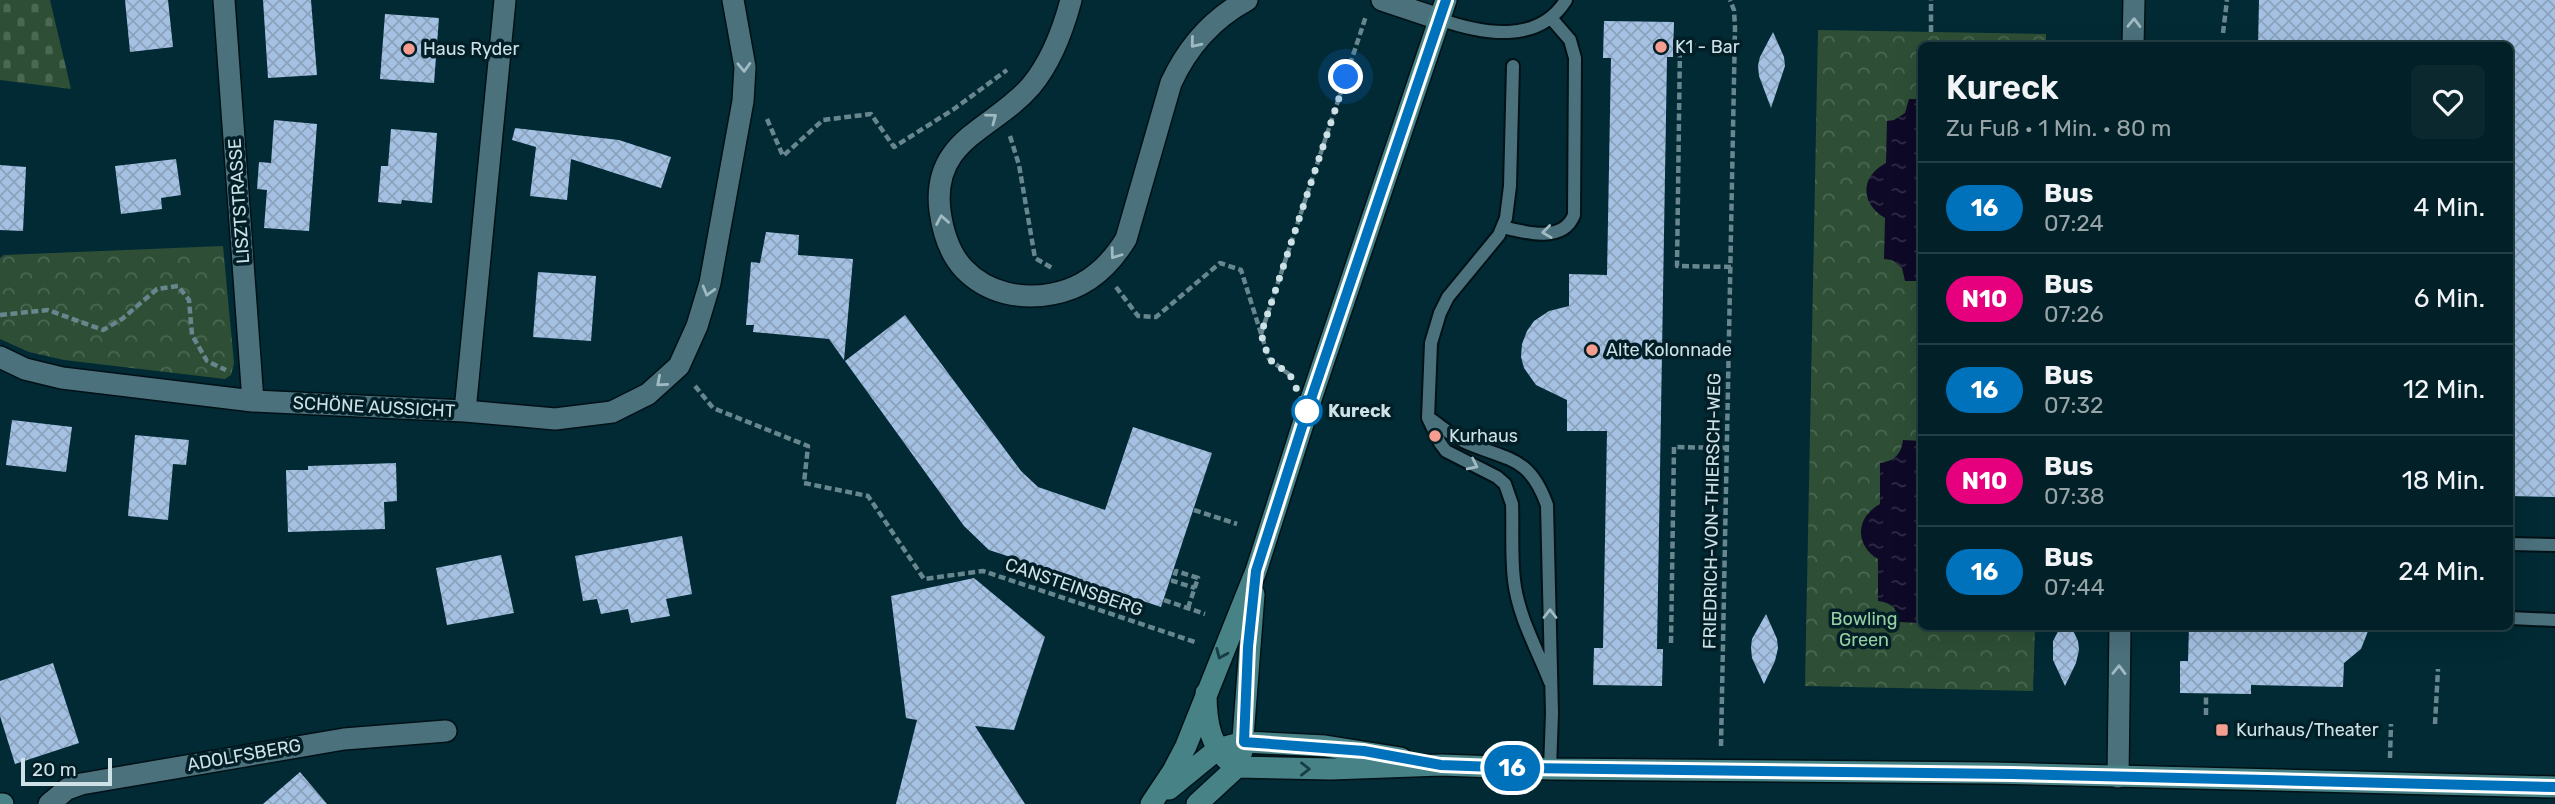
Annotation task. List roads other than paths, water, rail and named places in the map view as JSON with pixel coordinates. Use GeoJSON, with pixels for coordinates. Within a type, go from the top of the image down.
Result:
{"type":"FeatureCollection","features":[{"type":"Feature","properties":{"kind":"main road"},"geometry":{"type":"LineString","coordinates":[[1151,804],[1181,756],[1256,571],[1310,402],[1443,9]]}},
{"type":"Feature","properties":{"kind":"main road"},"geometry":{"type":"LineString","coordinates":[[1198,804],[1237,767],[1244,742],[1248,647],[1256,571]]}},
{"type":"Feature","properties":{"kind":"main road"},"geometry":{"type":"LineString","coordinates":[[1206,693],[1207,726],[1225,759],[1237,767],[1331,769],[1441,765],[2118,777],[2389,793],[2555,787]]}},
{"type":"Feature","properties":{"kind":"main road"},"geometry":{"type":"LineString","coordinates":[[1151,804],[1218,749],[1244,742],[1364,751],[1441,765]]}},
{"type":"Feature","properties":{"kind":"street","name":"LISZTSTRASSE"},"geometry":{"type":"LineString","coordinates":[[224,0],[253,391]]}},
{"type":"Feature","properties":{"kind":"street","name":"SCHÖNE AUSSICHT"},"geometry":{"type":"LineString","coordinates":[[0,357],[25,369],[62,378],[253,391],[465,411],[505,0]]}},
{"type":"Feature","properties":{"kind":"street"},"geometry":{"type":"LineString","coordinates":[[465,411],[555,419],[612,412],[648,394],[679,366],[697,326],[710,283],[743,101],[745,67],[733,0]]}},
{"type":"Feature","properties":{"kind":"street"},"geometry":{"type":"LineString","coordinates":[[1071,0],[1061,33],[1043,69],[1018,99],[966,138],[953,152],[940,183],[942,226],[955,257],[978,281],[992,289],[1022,297],[1067,290],[1102,270],[1116,256],[1126,239],[1171,82],[1181,62],[1209,26],[1247,0]]}},
{"type":"Feature","properties":{"kind":"street"},"geometry":{"type":"LineString","coordinates":[[2133,42],[2134,0]]}},
{"type":"Feature","properties":{"kind":"street"},"geometry":{"type":"LineString","coordinates":[[1375,6],[1443,9]]}},
{"type":"Feature","properties":{"kind":"street"},"geometry":{"type":"LineString","coordinates":[[2118,777],[2120,630]]}},
{"type":"Feature","properties":{"kind":"street","name":"ADOLFSBERG"},"geometry":{"type":"LineString","coordinates":[[49,804],[67,789],[81,784],[344,739],[446,731]]}},
{"type":"Feature","properties":{"kind":"lane"},"geometry":{"type":"LineString","coordinates":[[1443,9],[1466,28],[1503,33],[1535,27],[1551,18],[1566,0]]}},
{"type":"Feature","properties":{"kind":"lane"},"geometry":{"type":"LineString","coordinates":[[1503,227],[1532,233],[1555,232],[1571,223],[1576,205],[1575,58],[1570,40],[1551,18]]}},
{"type":"Feature","properties":{"kind":"lane"},"geometry":{"type":"LineString","coordinates":[[1513,66],[1510,186],[1503,227],[1448,297],[1440,313],[1431,343],[1429,418],[1446,451],[1496,477],[1510,493],[1514,580],[1523,618],[1550,682]]}},
{"type":"Feature","properties":{"kind":"lane"},"geometry":{"type":"LineString","coordinates":[[1429,418],[1466,442],[1510,458],[1525,468],[1539,485],[1547,505],[1550,769]]}},
{"type":"Feature","properties":{"kind":"lane"},"geometry":{"type":"LineString","coordinates":[[2513,544],[2555,545]]}},
{"type":"Feature","properties":{"kind":"lane"},"geometry":{"type":"LineString","coordinates":[[2513,618],[2555,620]]}},
{"type":"Feature","properties":{"kind":"water"},"geometry":{"type":"Polygon","coordinates":[[[1909,99],[1918,99],[1918,281],[1905,281],[1902,268],[1892,260],[1884,259],[1885,218],[1871,205],[1866,190],[1871,175],[1886,163],[1887,121],[1905,113],[1909,99]]]}},
{"type":"Feature","properties":{"kind":"water"},"geometry":{"type":"Polygon","coordinates":[[[1903,440],[1918,441],[1918,623],[1899,622],[1893,607],[1878,601],[1878,559],[1865,546],[1861,532],[1866,517],[1880,504],[1880,463],[1890,461],[1901,449],[1903,440]]]}},
{"type":"Feature","properties":{"kind":"place","name":"K1 - Bar"},"geometry":{"type":"Point","coordinates":[1661,47]}},
{"type":"Feature","properties":{"kind":"place","name":"Haus Ryder"},"geometry":{"type":"Point","coordinates":[409,49]}},
{"type":"Feature","properties":{"kind":"place","name":"Alte Kolonnade"},"geometry":{"type":"Point","coordinates":[1592,350]}},
{"type":"Feature","properties":{"kind":"place","name":"Kureck"},"geometry":{"type":"Point","coordinates":[1307,411]}},
{"type":"Feature","properties":{"kind":"place","name":"Kurhaus"},"geometry":{"type":"Point","coordinates":[1435,436]}},
{"type":"Feature","properties":{"kind":"place","name":"Kurhaus/Theater"},"geometry":{"type":"Point","coordinates":[2222,730]}},
{"type":"Feature","properties":{"kind":"park label","name":"Bowling Green"},"geometry":{"type":"Point","coordinates":[1864,629]}}]}
